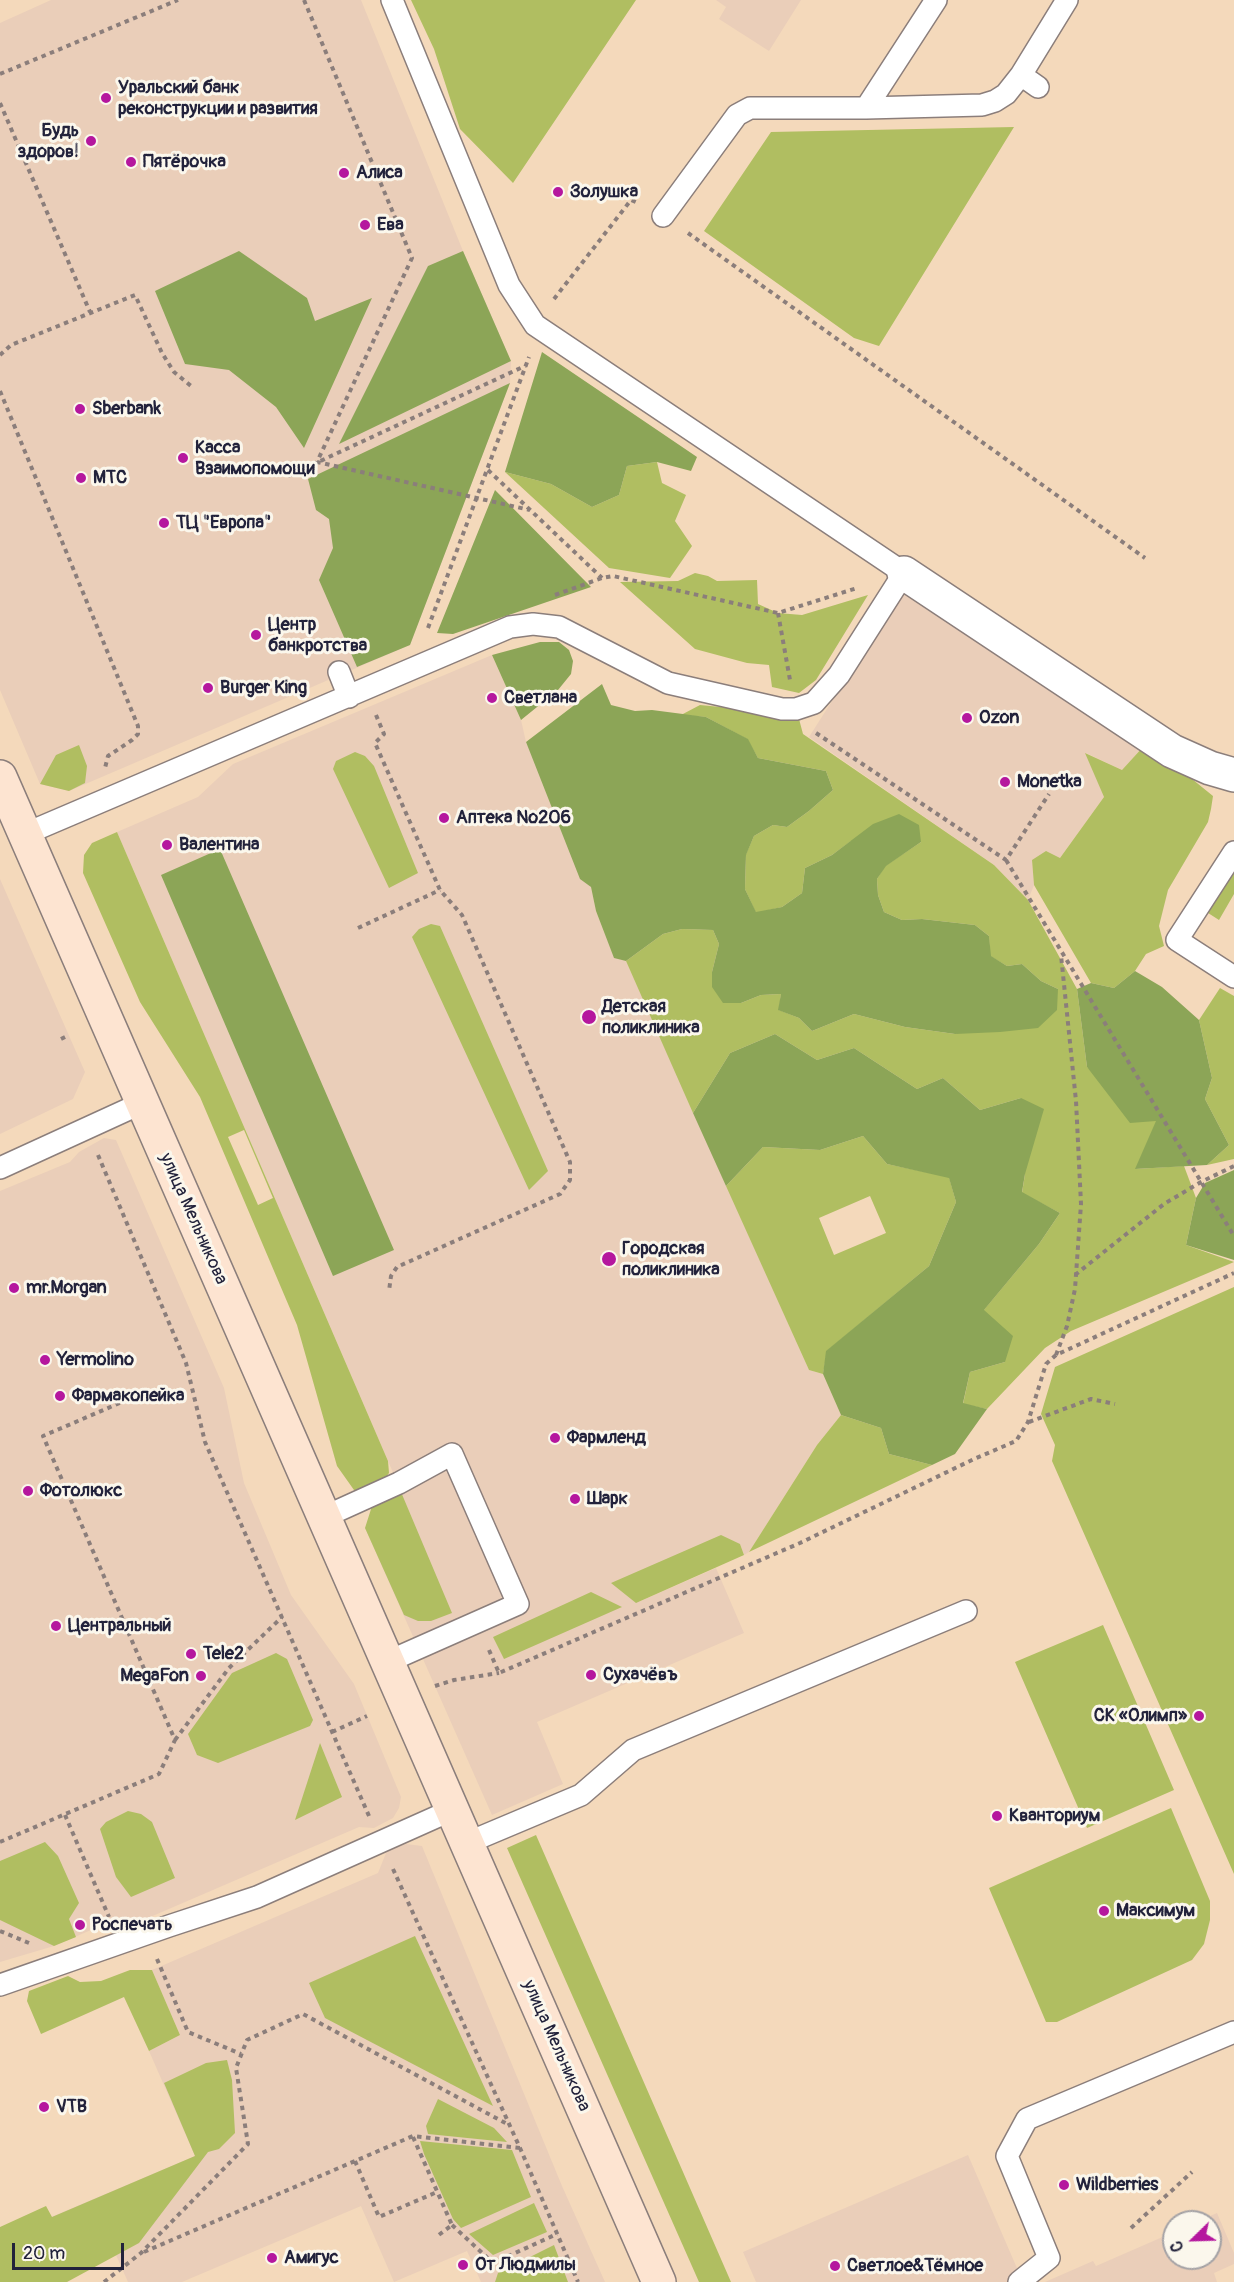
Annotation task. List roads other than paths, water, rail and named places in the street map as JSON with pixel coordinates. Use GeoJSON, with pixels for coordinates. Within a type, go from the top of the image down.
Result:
{"type":"FeatureCollection","features":[{"type":"Feature","properties":{"kind":"main road","name":"улица Мельникова"},"geometry":{"type":"LineString","coordinates":[[0,777],[659,2282]]}},
{"type":"Feature","properties":{"kind":"street"},"geometry":{"type":"LineString","coordinates":[[904,573],[1173,751],[1210,768],[1234,775]]}},
{"type":"Feature","properties":{"kind":"lane"},"geometry":{"type":"LineString","coordinates":[[25,834],[510,627],[533,624],[559,627],[668,683],[782,709],[796,709],[814,703],[839,675],[904,573],[535,325],[509,285],[392,0]]}},
{"type":"Feature","properties":{"kind":"lane"},"geometry":{"type":"LineString","coordinates":[[866,108],[936,0]]}},
{"type":"Feature","properties":{"kind":"lane"},"geometry":{"type":"LineString","coordinates":[[663,216],[736,115],[750,108],[982,105],[995,101],[1029,81],[1067,0]]}},
{"type":"Feature","properties":{"kind":"lane"},"geometry":{"type":"LineString","coordinates":[[339,672],[349,697]]}},
{"type":"Feature","properties":{"kind":"lane"},"geometry":{"type":"LineString","coordinates":[[1234,852],[1177,940],[1234,977]]}},
{"type":"Feature","properties":{"kind":"lane"},"geometry":{"type":"LineString","coordinates":[[0,1168],[142,1103]]}},
{"type":"Feature","properties":{"kind":"lane"},"geometry":{"type":"LineString","coordinates":[[324,1517],[399,1483],[452,1454],[518,1604],[387,1662]]}},
{"type":"Feature","properties":{"kind":"lane"},"geometry":{"type":"LineString","coordinates":[[466,1843],[581,1795],[633,1750],[966,1611]]}},
{"type":"Feature","properties":{"kind":"lane"},"geometry":{"type":"LineString","coordinates":[[0,1985],[257,1897],[452,1810]]}},
{"type":"Feature","properties":{"kind":"lane"},"geometry":{"type":"LineString","coordinates":[[1019,2282],[1048,2258],[1007,2156],[1027,2119],[1234,2032]]}},
{"type":"Feature","properties":{"kind":"place","name":"Уральский банк реконструкции и развития"},"geometry":{"type":"Point","coordinates":[106,98]}},
{"type":"Feature","properties":{"kind":"place","name":"Будь здоров!"},"geometry":{"type":"Point","coordinates":[91,141]}},
{"type":"Feature","properties":{"kind":"place","name":"Пятёрочка"},"geometry":{"type":"Point","coordinates":[131,162]}},
{"type":"Feature","properties":{"kind":"place","name":"Алиса"},"geometry":{"type":"Point","coordinates":[344,173]}},
{"type":"Feature","properties":{"kind":"place","name":"Золушка"},"geometry":{"type":"Point","coordinates":[558,192]}},
{"type":"Feature","properties":{"kind":"place","name":"Ева"},"geometry":{"type":"Point","coordinates":[365,225]}},
{"type":"Feature","properties":{"kind":"place","name":"Sberbank"},"geometry":{"type":"Point","coordinates":[80,409]}},
{"type":"Feature","properties":{"kind":"place","name":"Касса Взаимопомощи"},"geometry":{"type":"Point","coordinates":[183,458]}},
{"type":"Feature","properties":{"kind":"place","name":"МТС"},"geometry":{"type":"Point","coordinates":[81,478]}},
{"type":"Feature","properties":{"kind":"place","name":"ТЦ \"Европа\""},"geometry":{"type":"Point","coordinates":[164,523]}},
{"type":"Feature","properties":{"kind":"place","name":"Центр банкротства"},"geometry":{"type":"Point","coordinates":[256,635]}},
{"type":"Feature","properties":{"kind":"place","name":"Burger King"},"geometry":{"type":"Point","coordinates":[208,688]}},
{"type":"Feature","properties":{"kind":"place","name":"Светлана"},"geometry":{"type":"Point","coordinates":[492,698]}},
{"type":"Feature","properties":{"kind":"place","name":"Ozon"},"geometry":{"type":"Point","coordinates":[967,718]}},
{"type":"Feature","properties":{"kind":"place","name":"Monetka"},"geometry":{"type":"Point","coordinates":[1005,782]}},
{"type":"Feature","properties":{"kind":"place","name":"Аптека №206"},"geometry":{"type":"Point","coordinates":[444,818]}},
{"type":"Feature","properties":{"kind":"place","name":"Валентина"},"geometry":{"type":"Point","coordinates":[167,845]}},
{"type":"Feature","properties":{"kind":"place","name":"Детская поликлиника"},"geometry":{"type":"Point","coordinates":[589,1017]}},
{"type":"Feature","properties":{"kind":"place","name":"Городская поликлиника"},"geometry":{"type":"Point","coordinates":[609,1259]}},
{"type":"Feature","properties":{"kind":"place","name":"mr.Morgan"},"geometry":{"type":"Point","coordinates":[14,1288]}},
{"type":"Feature","properties":{"kind":"place","name":"Yermolino"},"geometry":{"type":"Point","coordinates":[45,1360]}},
{"type":"Feature","properties":{"kind":"place","name":"Фармакопейка"},"geometry":{"type":"Point","coordinates":[60,1396]}},
{"type":"Feature","properties":{"kind":"place","name":"Фармленд"},"geometry":{"type":"Point","coordinates":[555,1438]}},
{"type":"Feature","properties":{"kind":"place","name":"Фотолюкс"},"geometry":{"type":"Point","coordinates":[28,1491]}},
{"type":"Feature","properties":{"kind":"place","name":"Шарк"},"geometry":{"type":"Point","coordinates":[575,1499]}},
{"type":"Feature","properties":{"kind":"place","name":"Центральный"},"geometry":{"type":"Point","coordinates":[56,1626]}},
{"type":"Feature","properties":{"kind":"place","name":"Tele2"},"geometry":{"type":"Point","coordinates":[191,1654]}},
{"type":"Feature","properties":{"kind":"place","name":"Сухачёвъ"},"geometry":{"type":"Point","coordinates":[591,1675]}},
{"type":"Feature","properties":{"kind":"place","name":"MegaFon"},"geometry":{"type":"Point","coordinates":[201,1676]}},
{"type":"Feature","properties":{"kind":"place","name":"СК «Олимп»"},"geometry":{"type":"Point","coordinates":[1199,1716]}},
{"type":"Feature","properties":{"kind":"place","name":"Кванториум"},"geometry":{"type":"Point","coordinates":[997,1816]}},
{"type":"Feature","properties":{"kind":"place","name":"Максимум"},"geometry":{"type":"Point","coordinates":[1104,1911]}},
{"type":"Feature","properties":{"kind":"place","name":"Роспечать"},"geometry":{"type":"Point","coordinates":[80,1925]}},
{"type":"Feature","properties":{"kind":"place","name":"VTB"},"geometry":{"type":"Point","coordinates":[44,2107]}},
{"type":"Feature","properties":{"kind":"place","name":"Wildberries"},"geometry":{"type":"Point","coordinates":[1064,2185]}},
{"type":"Feature","properties":{"kind":"place","name":"Амигус"},"geometry":{"type":"Point","coordinates":[272,2258]}},
{"type":"Feature","properties":{"kind":"place","name":"От Людмилы"},"geometry":{"type":"Point","coordinates":[463,2265]}},
{"type":"Feature","properties":{"kind":"place","name":"Светлое&Тёмное"},"geometry":{"type":"Point","coordinates":[835,2266]}}]}
